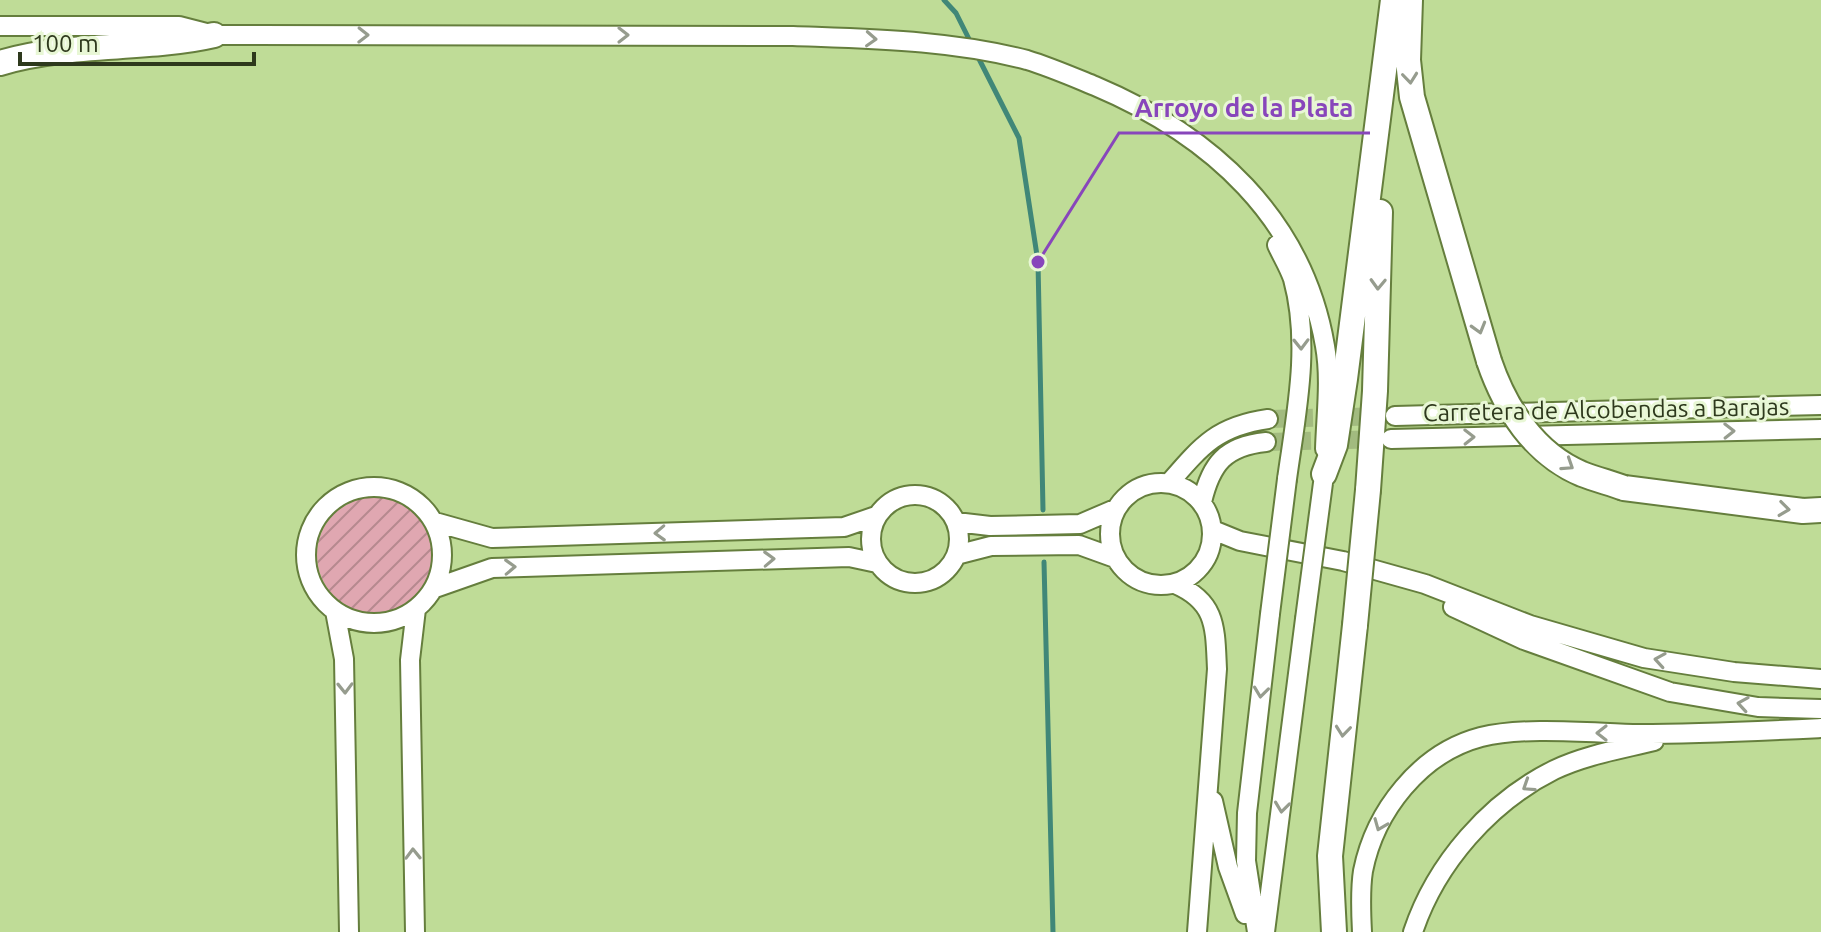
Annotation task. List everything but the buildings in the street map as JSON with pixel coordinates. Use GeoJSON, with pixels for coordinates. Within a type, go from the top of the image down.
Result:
{"type":"FeatureCollection","features":[{"type":"Feature","properties":{"kind":"highway"},"geometry":{"type":"LineString","coordinates":[[1324,479],[1335,445],[1393,0]]}},
{"type":"Feature","properties":{"kind":"highway"},"geometry":{"type":"LineString","coordinates":[[1410,0],[1408,60],[1412,97],[1489,361],[1498,388],[1519,425],[1580,473],[1624,488],[1803,511],[1821,510]]}},
{"type":"Feature","properties":{"kind":"highway"},"geometry":{"type":"LineString","coordinates":[[0,63],[72,49],[179,43],[214,35]]}},
{"type":"Feature","properties":{"kind":"highway"},"geometry":{"type":"LineString","coordinates":[[1334,932],[1330,856],[1355,625],[1375,391],[1383,94]]}},
{"type":"Feature","properties":{"kind":"street"},"geometry":{"type":"LineString","coordinates":[[0,26],[179,26],[214,35],[793,36],[881,39],[956,47],[1027,60],[1105,90],[1198,142],[1250,192],[1285,235],[1305,274],[1326,349],[1324,479],[1265,932]]}},
{"type":"Feature","properties":{"kind":"street"},"geometry":{"type":"LineString","coordinates":[[1250,192],[1292,276],[1299,308],[1301,361],[1247,813],[1246,861],[1255,932]]}},
{"type":"Feature","properties":{"kind":"street","name":"Carretera de Alcobendas a Barajas"},"geometry":{"type":"LineString","coordinates":[[1395,416],[1821,405]]}},
{"type":"Feature","properties":{"kind":"street"},"geometry":{"type":"LineString","coordinates":[[1170,482],[1218,433],[1241,423],[1268,419]]}},
{"type":"Feature","properties":{"kind":"street","name":"Carretera de Alcobendas a Barajas"},"geometry":{"type":"LineString","coordinates":[[1391,439],[1821,429]]}},
{"type":"Feature","properties":{"kind":"street"},"geometry":{"type":"LineString","coordinates":[[1202,502],[1209,475],[1228,453],[1248,444],[1266,442]]}},
{"type":"Feature","properties":{"kind":"street"},"geometry":{"type":"LineString","coordinates":[[1170,482],[1188,489],[1202,502],[1213,530],[1211,548],[1203,565],[1190,577],[1175,584],[1151,585],[1130,576],[1115,558],[1109,533],[1115,509],[1128,493],[1148,483],[1170,482]]}},
{"type":"Feature","properties":{"kind":"street"},"geometry":{"type":"LineString","coordinates":[[386,487],[416,500],[435,522],[442,542],[442,565],[435,588],[405,617],[376,624],[362,623],[335,611],[320,597],[310,579],[306,558],[308,538],[316,519],[329,504],[355,489],[386,487]]}},
{"type":"Feature","properties":{"kind":"street"},"geometry":{"type":"LineString","coordinates":[[435,522],[492,538],[844,527],[876,516],[890,501],[909,494],[928,496],[945,506],[956,522],[959,538],[956,555],[947,570],[932,580],[914,584],[895,580],[877,563],[870,540],[876,516]]}},
{"type":"Feature","properties":{"kind":"street"},"geometry":{"type":"LineString","coordinates":[[956,522],[990,526],[1080,524],[1115,509]]}},
{"type":"Feature","properties":{"kind":"street"},"geometry":{"type":"LineString","coordinates":[[1213,530],[1240,541],[1343,561],[1425,584],[1530,625],[1644,658],[1734,672],[1821,679]]}},
{"type":"Feature","properties":{"kind":"street"},"geometry":{"type":"LineString","coordinates":[[956,555],[991,546],[1079,545],[1115,558]]}},
{"type":"Feature","properties":{"kind":"street"},"geometry":{"type":"LineString","coordinates":[[435,588],[492,568],[849,557],[877,563]]}},
{"type":"Feature","properties":{"kind":"street"},"geometry":{"type":"LineString","coordinates":[[1390,575],[1524,640],[1670,692],[1758,707],[1821,709]]}},
{"type":"Feature","properties":{"kind":"street"},"geometry":{"type":"LineString","coordinates":[[1175,584],[1203,600],[1214,632],[1217,669],[1197,932]]}},
{"type":"Feature","properties":{"kind":"street"},"geometry":{"type":"LineString","coordinates":[[415,932],[410,660],[416,609]]}},
{"type":"Feature","properties":{"kind":"street"},"geometry":{"type":"LineString","coordinates":[[335,611],[344,659],[349,932]]}},
{"type":"Feature","properties":{"kind":"street"},"geometry":{"type":"LineString","coordinates":[[1362,932],[1363,872],[1381,817],[1407,782],[1445,752],[1480,737],[1514,733],[1680,734],[1821,728]]}},
{"type":"Feature","properties":{"kind":"street"},"geometry":{"type":"LineString","coordinates":[[1413,932],[1440,876],[1463,844],[1506,800],[1557,768],[1680,734]]}},
{"type":"Feature","properties":{"kind":"street"},"geometry":{"type":"LineString","coordinates":[[1209,778],[1228,867],[1255,932]]}},
{"type":"Feature","properties":{"kind":"shaded area"},"geometry":{"type":"Polygon","coordinates":[[[375,497],[397,502],[416,514],[428,533],[433,555],[428,577],[416,596],[397,608],[375,613],[353,608],[334,596],[322,577],[317,555],[322,533],[334,514],[353,502],[375,497]]]}},
{"type":"Feature","properties":{"kind":"waterway"},"geometry":{"type":"LineString","coordinates":[[944,0],[956,13],[971,43]]}},
{"type":"Feature","properties":{"kind":"waterway"},"geometry":{"type":"LineString","coordinates":[[977,55],[1019,138],[1038,262],[1043,510]]}},
{"type":"Feature","properties":{"kind":"waterway"},"geometry":{"type":"LineString","coordinates":[[1044,562],[1053,932]]}},
{"type":"Feature","properties":{"kind":"tunnel"},"geometry":{"type":"LineString","coordinates":[[1268,419],[1384,416]]}},
{"type":"Feature","properties":{"kind":"tunnel"},"geometry":{"type":"LineString","coordinates":[[1266,442],[1383,439]]}},
{"type":"Feature","properties":{"kind":"place","name":"Arroyo de la Plata"},"geometry":{"type":"Point","coordinates":[1038,262]}}]}
